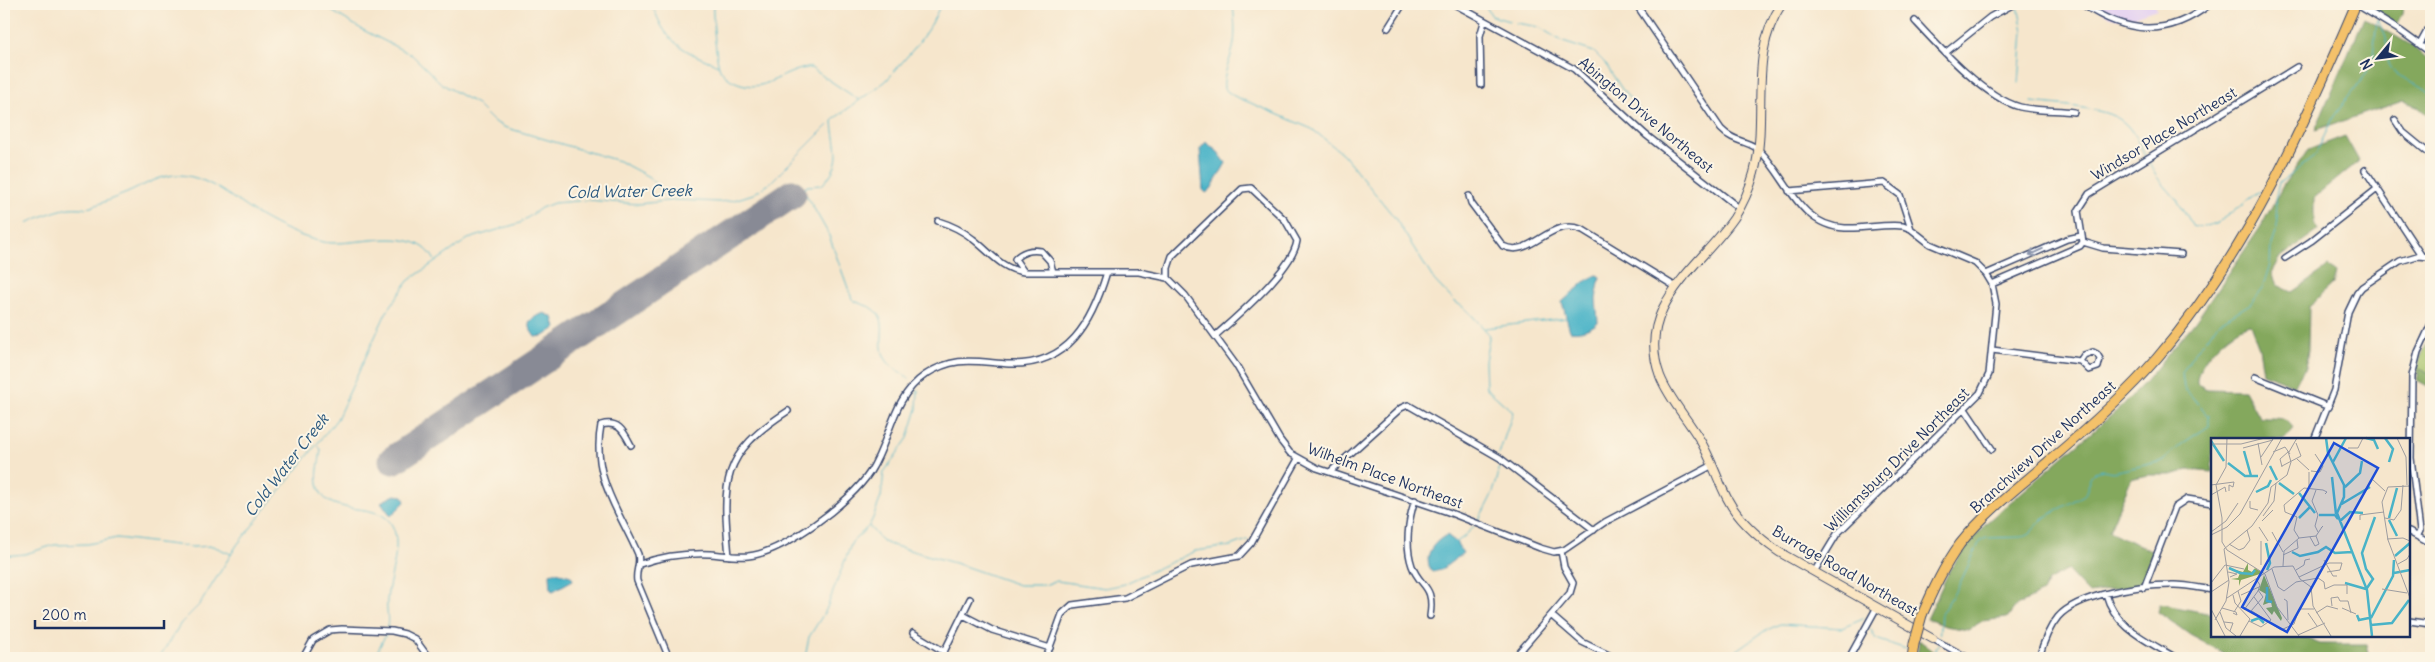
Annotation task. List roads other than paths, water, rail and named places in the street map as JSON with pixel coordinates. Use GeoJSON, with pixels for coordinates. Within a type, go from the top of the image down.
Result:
{"type":"FeatureCollection","features":[{"type":"Feature","properties":{"kind":"main road","name":"Branchview Drive Northeast"},"geometry":{"type":"LineString","coordinates":[[1912,658],[1922,615],[1940,575],[1965,538],[1999,504],[2082,434],[2120,398],[2156,359],[2192,314],[2239,243],[2288,155],[2356,4]]}},
{"type":"Feature","properties":{"kind":"street"},"geometry":{"type":"LineString","coordinates":[[1388,28],[1403,4]]}},
{"type":"Feature","properties":{"kind":"street","name":"Abington Drive Northeast"},"geometry":{"type":"LineString","coordinates":[[1454,4],[1574,70],[1646,135],[1739,208]]}},
{"type":"Feature","properties":{"kind":"street"},"geometry":{"type":"LineString","coordinates":[[1636,4],[1721,129],[1736,141],[1758,148]]}},
{"type":"Feature","properties":{"kind":"street","name":"Burrage Road Northeast"},"geometry":{"type":"LineString","coordinates":[[1782,4],[1771,22],[1763,49],[1758,148],[1754,172],[1739,208],[1676,287],[1663,307],[1656,324],[1654,350],[1658,368],[1669,394],[1699,439],[1726,496],[1744,521],[1767,544],[1968,658]]}},
{"type":"Feature","properties":{"kind":"street"},"geometry":{"type":"LineString","coordinates":[[1945,53],[1990,18],[2014,4]]}},
{"type":"Feature","properties":{"kind":"street"},"geometry":{"type":"LineString","coordinates":[[2082,4],[2114,22],[2149,28],[2180,24],[2210,4]]}},
{"type":"Feature","properties":{"kind":"street"},"geometry":{"type":"LineString","coordinates":[[2356,4],[2420,44],[2431,53]]}},
{"type":"Feature","properties":{"kind":"street"},"geometry":{"type":"LineString","coordinates":[[1915,21],[1962,70],[2001,98],[2019,106],[2074,112]]}},
{"type":"Feature","properties":{"kind":"street"},"geometry":{"type":"LineString","coordinates":[[1481,85],[1480,36],[1484,22]]}},
{"type":"Feature","properties":{"kind":"street"},"geometry":{"type":"LineString","coordinates":[[2420,44],[2431,24]]}},
{"type":"Feature","properties":{"kind":"street","name":"Windsor Place Northeast"},"geometry":{"type":"LineString","coordinates":[[2082,239],[2078,211],[2089,194],[2297,67]]}},
{"type":"Feature","properties":{"kind":"street"},"geometry":{"type":"LineString","coordinates":[[2395,120],[2404,132],[2431,155]]}},
{"type":"Feature","properties":{"kind":"street","name":"Williamsburg Drive Northeast"},"geometry":{"type":"LineString","coordinates":[[1758,148],[1806,212],[1820,222],[1830,226],[1848,228],[1892,224],[1911,229],[1930,244],[1969,260],[1986,274],[1992,284],[1996,304],[1992,350],[1986,383],[1980,393],[1843,528],[1814,572]]}},
{"type":"Feature","properties":{"kind":"street"},"geometry":{"type":"LineString","coordinates":[[2365,170],[2421,256]]}},
{"type":"Feature","properties":{"kind":"street"},"geometry":{"type":"LineString","coordinates":[[1789,191],[1884,184],[1900,195],[1911,229]]}},
{"type":"Feature","properties":{"kind":"street"},"geometry":{"type":"LineString","coordinates":[[938,221],[954,226],[972,238],[1010,270],[1024,272],[1149,273],[1168,278],[1168,268],[1172,256],[1242,189],[1252,188],[1285,220],[1297,240],[1294,255],[1262,291],[1215,336]]}},
{"type":"Feature","properties":{"kind":"street"},"geometry":{"type":"LineString","coordinates":[[2285,258],[2311,241],[2377,189]]}},
{"type":"Feature","properties":{"kind":"street"},"geometry":{"type":"LineString","coordinates":[[1469,196],[1471,203],[1503,246],[1509,249],[1527,245],[1557,228],[1570,225],[1583,230],[1676,287]]}},
{"type":"Feature","properties":{"kind":"street"},"geometry":{"type":"LineString","coordinates":[[1986,274],[2067,238],[2082,239],[2103,248],[2181,254]]}},
{"type":"Feature","properties":{"kind":"street"},"geometry":{"type":"LineString","coordinates":[[1992,284],[2080,246],[2082,239]]}},
{"type":"Feature","properties":{"kind":"street"},"geometry":{"type":"LineString","coordinates":[[1024,272],[1015,263],[1015,259],[1020,254],[1036,250],[1045,254],[1053,266],[1053,272]]}},
{"type":"Feature","properties":{"kind":"street"},"geometry":{"type":"LineString","coordinates":[[2315,438],[2329,407],[2352,302],[2362,287],[2407,258],[2431,257]]}},
{"type":"Feature","properties":{"kind":"street"},"geometry":{"type":"LineString","coordinates":[[640,564],[678,555],[756,555],[776,547],[849,498],[870,474],[878,460],[899,404],[914,384],[925,375],[959,360],[1022,363],[1045,358],[1062,349],[1082,332],[1089,320],[1107,272]]}},
{"type":"Feature","properties":{"kind":"street","name":"Wilhelm Place Northeast"},"geometry":{"type":"LineString","coordinates":[[1168,278],[1185,295],[1215,336],[1248,383],[1280,440],[1290,453],[1298,459],[1330,472],[1415,500],[1540,548],[1561,551]]}},
{"type":"Feature","properties":{"kind":"street"},"geometry":{"type":"LineString","coordinates":[[2418,535],[2420,531],[2411,458],[2412,376],[2418,352],[2431,324]]}},
{"type":"Feature","properties":{"kind":"street"},"geometry":{"type":"LineString","coordinates":[[1992,350],[2080,361]]}},
{"type":"Feature","properties":{"kind":"street"},"geometry":{"type":"LineString","coordinates":[[2255,376],[2329,407]]}},
{"type":"Feature","properties":{"kind":"street"},"geometry":{"type":"LineString","coordinates":[[1330,472],[1401,408],[1408,405],[1500,458],[1594,530]]}},
{"type":"Feature","properties":{"kind":"street"},"geometry":{"type":"LineString","coordinates":[[1965,409],[1992,449]]}},
{"type":"Feature","properties":{"kind":"street"},"geometry":{"type":"LineString","coordinates":[[729,556],[725,504],[726,484],[731,468],[745,445],[763,428],[788,411]]}},
{"type":"Feature","properties":{"kind":"street"},"geometry":{"type":"LineString","coordinates":[[631,445],[620,427],[613,424],[601,425],[600,453],[603,481],[633,542],[640,564],[636,576],[637,581],[669,658]]}},
{"type":"Feature","properties":{"kind":"street"},"geometry":{"type":"LineString","coordinates":[[1046,658],[1062,614],[1072,605],[1118,600],[1191,565],[1239,556],[1252,543],[1298,459]]}},
{"type":"Feature","properties":{"kind":"street"},"geometry":{"type":"LineString","coordinates":[[1514,658],[1568,598],[1573,583],[1564,567],[1561,551],[1594,530],[1713,466]]}},
{"type":"Feature","properties":{"kind":"street"},"geometry":{"type":"LineString","coordinates":[[2144,588],[2175,506],[2187,499],[2211,503]]}},
{"type":"Feature","properties":{"kind":"street"},"geometry":{"type":"LineString","coordinates":[[1415,500],[1410,514],[1408,549],[1412,567],[1429,593],[1431,601],[1430,616]]}},
{"type":"Feature","properties":{"kind":"street"},"geometry":{"type":"LineString","coordinates":[[2410,532],[2418,535],[2431,544]]}},
{"type":"Feature","properties":{"kind":"street"},"geometry":{"type":"LineString","coordinates":[[2039,658],[2046,636],[2059,615],[2081,600],[2106,594],[2172,584],[2211,590]]}},
{"type":"Feature","properties":{"kind":"street"},"geometry":{"type":"LineString","coordinates":[[2106,594],[2110,606],[2121,623],[2176,658]]}},
{"type":"Feature","properties":{"kind":"street"},"geometry":{"type":"LineString","coordinates":[[941,658],[970,599]]}},
{"type":"Feature","properties":{"kind":"street"},"geometry":{"type":"LineString","coordinates":[[1849,658],[1877,607]]}},
{"type":"Feature","properties":{"kind":"street"},"geometry":{"type":"LineString","coordinates":[[963,615],[992,630],[1050,648]]}},
{"type":"Feature","properties":{"kind":"street"},"geometry":{"type":"LineString","coordinates":[[1552,616],[1584,644],[1615,658]]}},
{"type":"Feature","properties":{"kind":"street"},"geometry":{"type":"LineString","coordinates":[[2410,621],[2431,624]]}},
{"type":"Feature","properties":{"kind":"street"},"geometry":{"type":"LineString","coordinates":[[303,658],[313,640],[330,630],[342,629],[392,631],[405,634],[415,639],[430,658]]}},
{"type":"Feature","properties":{"kind":"street"},"geometry":{"type":"LineString","coordinates":[[913,633],[943,651]]}},
{"type":"Feature","properties":{"kind":"water"},"geometry":{"type":"Polygon","coordinates":[[[1206,142],[1218,152],[1226,163],[1211,189],[1206,193],[1203,190],[1200,149],[1206,142]]]}},
{"type":"Feature","properties":{"kind":"water"},"geometry":{"type":"Polygon","coordinates":[[[1597,275],[1600,277],[1596,299],[1598,322],[1585,330],[1570,331],[1562,302],[1587,280],[1597,275]]]}},
{"type":"Feature","properties":{"kind":"water"},"geometry":{"type":"Polygon","coordinates":[[[544,313],[553,317],[556,328],[544,336],[535,337],[529,322],[544,313]]]}},
{"type":"Feature","properties":{"kind":"water"},"geometry":{"type":"Polygon","coordinates":[[[395,495],[403,496],[405,502],[391,516],[381,502],[395,495]]]}},
{"type":"Feature","properties":{"kind":"water"},"geometry":{"type":"Polygon","coordinates":[[[1447,535],[1456,542],[1463,553],[1441,570],[1432,572],[1428,560],[1430,550],[1437,541],[1447,535]]]}},
{"type":"Feature","properties":{"kind":"water"},"geometry":{"type":"Polygon","coordinates":[[[556,572],[571,576],[573,580],[553,591],[551,590],[550,574],[556,572]]]}},
{"type":"Feature","properties":{"kind":"waterway"},"geometry":{"type":"LineString","coordinates":[[320,4],[363,30],[412,55],[442,84],[475,103],[493,121],[504,127],[619,161],[649,177],[669,200]]}},
{"type":"Feature","properties":{"kind":"waterway"},"geometry":{"type":"LineString","coordinates":[[650,4],[661,25],[672,40],[685,50],[718,65]]}},
{"type":"Feature","properties":{"kind":"waterway"},"geometry":{"type":"LineString","coordinates":[[713,4],[719,65],[728,78],[740,84],[752,86],[769,82],[801,69],[811,68],[859,100]]}},
{"type":"Feature","properties":{"kind":"waterway","name":"Cold Water Creek"},"geometry":{"type":"LineString","coordinates":[[159,658],[181,623],[200,604],[237,545],[337,419],[386,313],[408,281],[468,239],[520,223],[541,208],[554,203],[588,200],[638,204],[677,200],[719,202],[753,194],[769,184],[835,118],[886,81],[917,45],[932,23],[941,4]]}},
{"type":"Feature","properties":{"kind":"waterway"},"geometry":{"type":"LineString","coordinates":[[1233,4],[1235,38],[1224,78],[1224,89],[1234,96],[1312,129],[1343,154],[1395,218],[1434,280],[1454,301],[1467,310],[1488,333],[1489,338],[1485,361],[1486,388],[1513,412],[1499,454]]}},
{"type":"Feature","properties":{"kind":"waterway"},"geometry":{"type":"LineString","coordinates":[[1484,4],[1492,16],[1509,21]]}},
{"type":"Feature","properties":{"kind":"waterway"},"geometry":{"type":"LineString","coordinates":[[2378,12],[2379,4]]}},
{"type":"Feature","properties":{"kind":"waterway"},"geometry":{"type":"LineString","coordinates":[[2018,6],[2023,31],[2019,83]]}},
{"type":"Feature","properties":{"kind":"waterway"},"geometry":{"type":"LineString","coordinates":[[2377,20],[2385,34],[2387,61],[2391,69],[2431,94]]}},
{"type":"Feature","properties":{"kind":"waterway"},"geometry":{"type":"LineString","coordinates":[[1939,641],[1941,614],[1958,587],[1980,541],[1986,538],[2022,537],[2030,533],[2044,518],[2084,495],[2088,490],[2089,478],[2095,472],[2103,470],[2113,472],[2163,461],[2183,443],[2209,426],[2209,416],[2184,388],[2182,373],[2195,351],[2207,339],[2217,324],[2250,304],[2262,289],[2270,264],[2271,245],[2278,222],[2275,199],[2279,183],[2314,157],[2334,116],[2366,74],[2373,55],[2377,20]]}},
{"type":"Feature","properties":{"kind":"waterway"},"geometry":{"type":"LineString","coordinates":[[1516,23],[1539,27],[1563,42],[1594,52],[1604,62],[1624,92],[1666,138]]}},
{"type":"Feature","properties":{"kind":"waterway"},"geometry":{"type":"LineString","coordinates":[[2032,102],[2092,110],[2114,116],[2129,128],[2145,156]]}},
{"type":"Feature","properties":{"kind":"waterway"},"geometry":{"type":"LineString","coordinates":[[833,121],[837,155],[834,169],[822,185],[807,186],[804,191],[828,233],[852,299],[877,312],[882,323],[882,349],[884,355],[892,366],[909,378]]}},
{"type":"Feature","properties":{"kind":"waterway"},"geometry":{"type":"LineString","coordinates":[[2149,162],[2156,176],[2177,200],[2194,227],[2205,226],[2223,219],[2260,191]]}},
{"type":"Feature","properties":{"kind":"waterway"},"geometry":{"type":"LineString","coordinates":[[27,223],[63,209],[91,207],[159,178],[180,175],[202,180],[267,220],[306,237],[323,242],[336,243],[400,239],[414,242],[426,249],[435,261]]}},
{"type":"Feature","properties":{"kind":"waterway"},"geometry":{"type":"LineString","coordinates":[[1485,328],[1567,318]]}},
{"type":"Feature","properties":{"kind":"waterway"},"geometry":{"type":"LineString","coordinates":[[805,658],[809,637],[826,610],[852,542],[869,526],[873,518],[881,497],[884,472],[908,438],[917,409],[918,390]]}},
{"type":"Feature","properties":{"kind":"waterway"},"geometry":{"type":"LineString","coordinates":[[318,446],[321,449],[318,483],[322,494],[329,501],[338,505],[382,515],[390,522],[394,530],[396,550],[388,592],[387,627]]}},
{"type":"Feature","properties":{"kind":"waterway"},"geometry":{"type":"LineString","coordinates":[[1478,520],[1493,492],[1498,477],[1500,461]]}},
{"type":"Feature","properties":{"kind":"waterway"},"geometry":{"type":"LineString","coordinates":[[869,526],[880,539],[888,544],[958,564],[1019,585],[1044,585],[1057,581],[1105,588],[1124,584],[1195,551],[1231,546],[1247,540]]}},
{"type":"Feature","properties":{"kind":"waterway"},"geometry":{"type":"LineString","coordinates":[[1455,543],[1474,526]]}},
{"type":"Feature","properties":{"kind":"waterway"},"geometry":{"type":"LineString","coordinates":[[4,556],[25,554],[54,545],[88,544],[117,538],[192,547],[213,546],[231,554]]}},
{"type":"Feature","properties":{"kind":"waterway"},"geometry":{"type":"LineString","coordinates":[[1726,658],[1763,632],[1780,624],[1842,628],[1863,619]]}},
{"type":"Feature","properties":{"kind":"waterway"},"geometry":{"type":"LineString","coordinates":[[1871,630],[1876,639],[1906,649]]}},
{"type":"Feature","properties":{"kind":"waterway"},"geometry":{"type":"LineString","coordinates":[[374,658],[386,634]]}},
{"type":"Feature","properties":{"kind":"waterway"},"geometry":{"type":"LineString","coordinates":[[1938,645],[1936,649],[1938,658]]}},
{"type":"Feature","properties":{"kind":"waterway"},"geometry":{"type":"LineString","coordinates":[[1917,655],[1936,654]]}}]}
